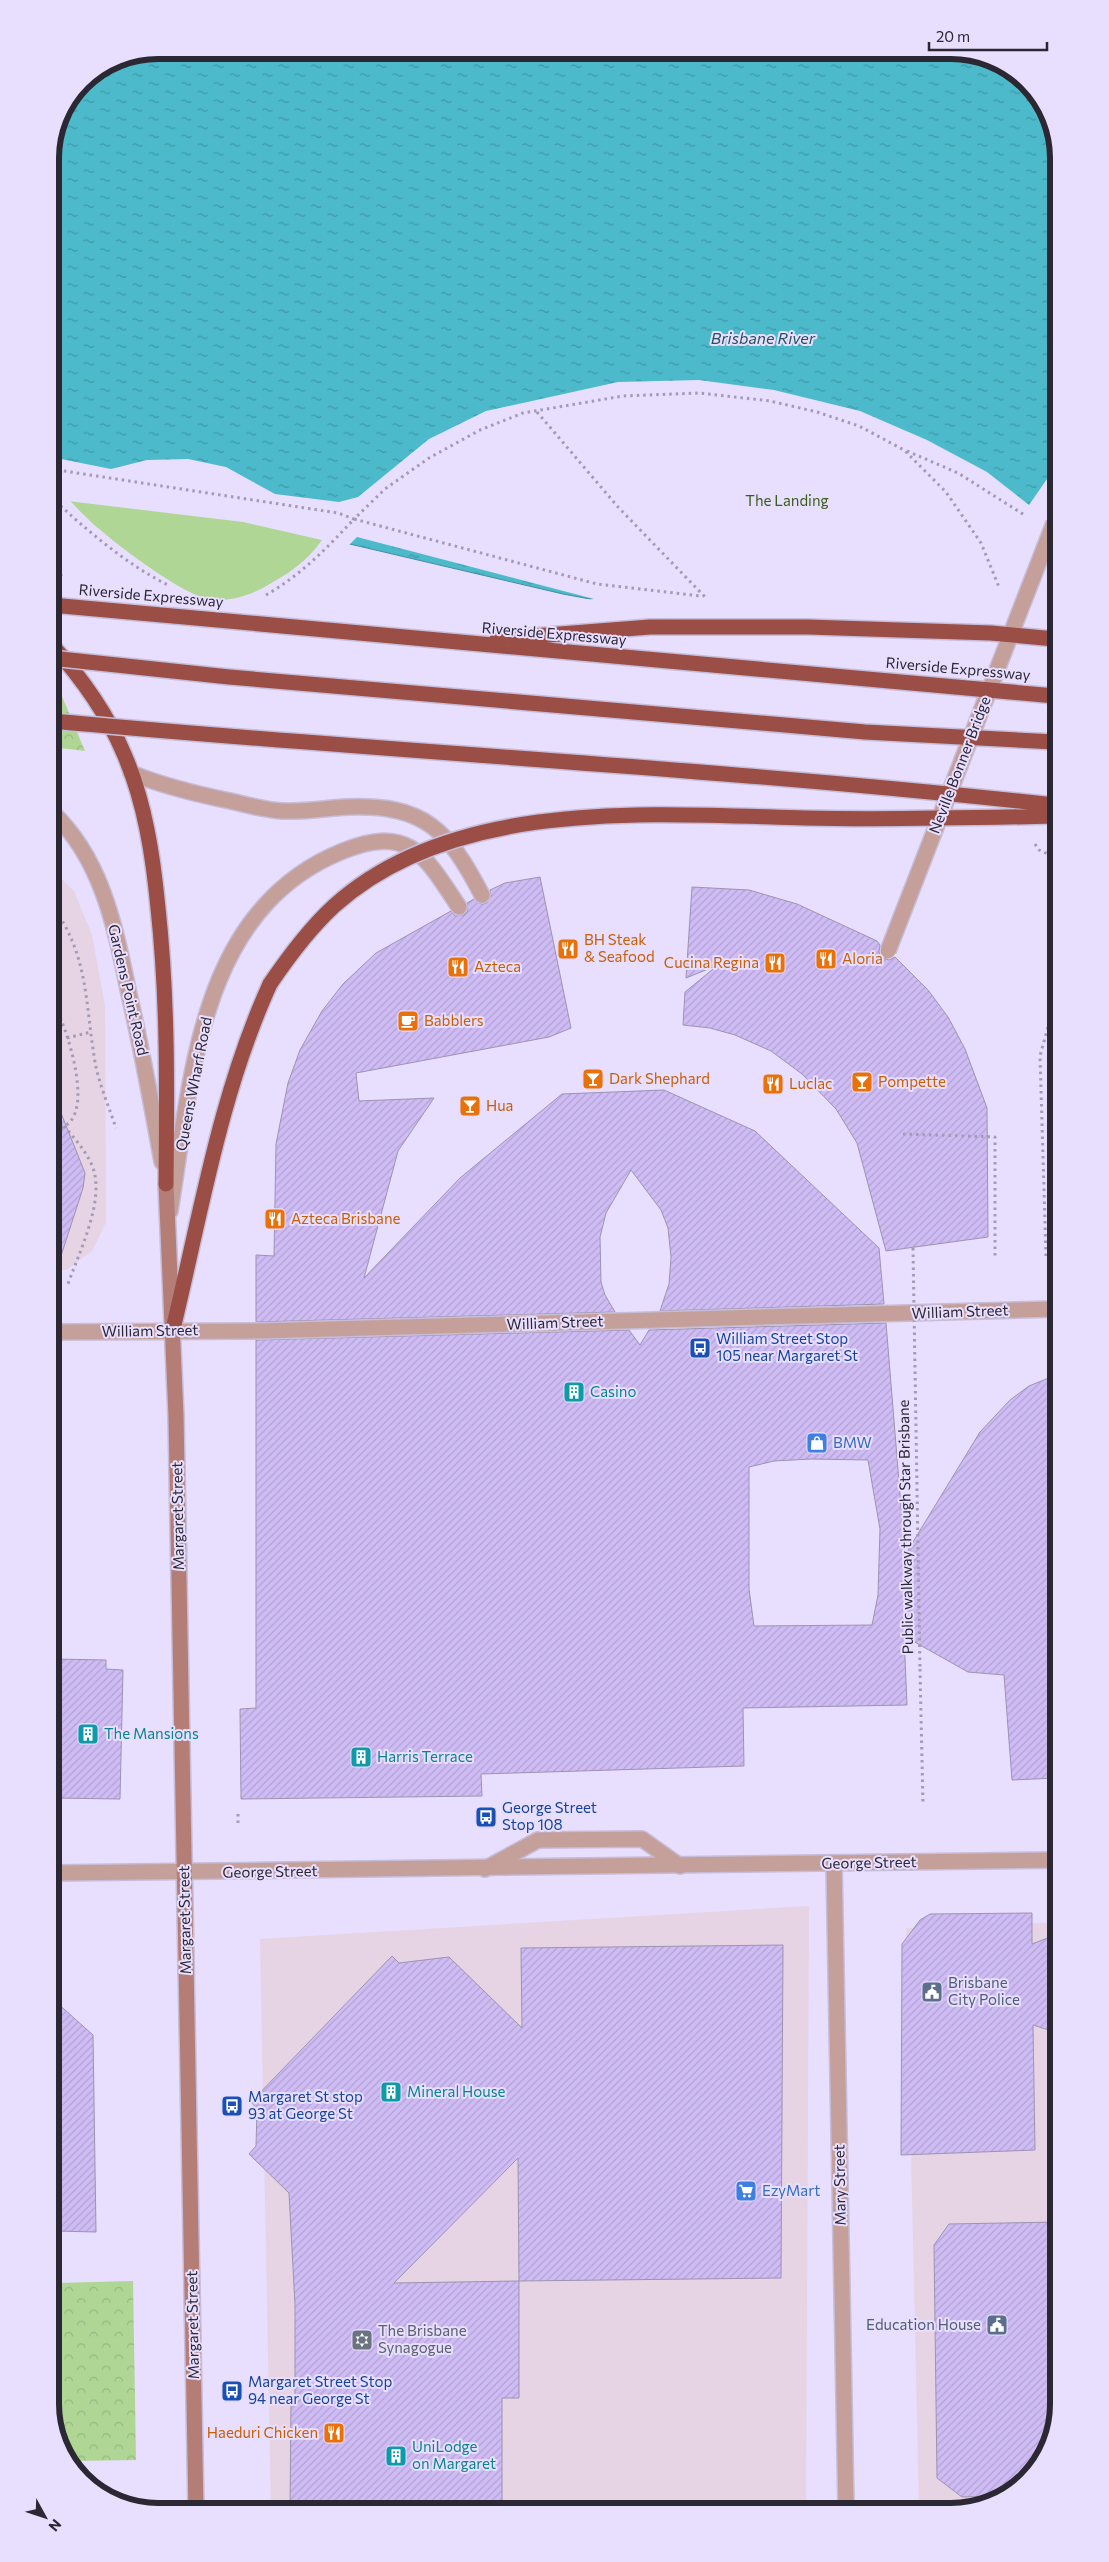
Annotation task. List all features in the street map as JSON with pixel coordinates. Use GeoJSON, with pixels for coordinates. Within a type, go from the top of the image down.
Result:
{"type":"FeatureCollection","features":[{"type":"Feature","properties":{"kind":"highway","name":"Riverside Expressway"},"geometry":{"type":"LineString","coordinates":[[59,606],[1050,696]]}},
{"type":"Feature","properties":{"kind":"highway"},"geometry":{"type":"LineString","coordinates":[[453,642],[650,626],[808,626],[991,633],[1050,639]]}},
{"type":"Feature","properties":{"kind":"highway"},"geometry":{"type":"LineString","coordinates":[[59,654],[88,688],[120,743],[131,774],[151,851],[161,935],[167,1039],[166,1184]]}},
{"type":"Feature","properties":{"kind":"highway"},"geometry":{"type":"LineString","coordinates":[[59,659],[229,677],[865,732],[1050,742]]}},
{"type":"Feature","properties":{"kind":"highway"},"geometry":{"type":"LineString","coordinates":[[59,722],[245,739],[929,791],[1050,804]]}},
{"type":"Feature","properties":{"kind":"highway"},"geometry":{"type":"LineString","coordinates":[[173,1330],[228,1094],[254,1021],[270,984],[288,958],[334,906],[355,889],[423,851],[480,832],[555,821],[628,817],[706,816],[890,820],[1050,816]]}},
{"type":"Feature","properties":{"kind":"main road","name":"Margaret Street"},"geometry":{"type":"LineString","coordinates":[[166,1184],[173,1330],[196,2503]]}},
{"type":"Feature","properties":{"kind":"street","name":"Neville Bonner Bridge"},"geometry":{"type":"LineString","coordinates":[[888,951],[1050,533]]}},
{"type":"Feature","properties":{"kind":"street"},"geometry":{"type":"LineString","coordinates":[[131,774],[168,787],[264,809],[300,810],[364,806],[399,810],[426,822],[446,837],[466,865],[482,895]]}},
{"type":"Feature","properties":{"kind":"street","name":"Gardens Point Road"},"geometry":{"type":"LineString","coordinates":[[59,820],[81,845],[96,871],[105,897],[140,1040],[166,1184]]}},
{"type":"Feature","properties":{"kind":"street","name":"Queens Wharf Road"},"geometry":{"type":"LineString","coordinates":[[169,1221],[195,1062],[205,1021],[219,976],[231,951],[256,914],[294,879],[315,865],[350,848],[382,841],[402,843],[421,855],[429,862],[459,907]]}},
{"type":"Feature","properties":{"kind":"street","name":"William Street"},"geometry":{"type":"LineString","coordinates":[[59,1332],[259,1331],[1050,1309]]}},
{"type":"Feature","properties":{"kind":"street","name":"George Street"},"geometry":{"type":"LineString","coordinates":[[485,1869],[538,1840],[642,1839],[680,1866]]}},
{"type":"Feature","properties":{"kind":"street","name":"George Street"},"geometry":{"type":"LineString","coordinates":[[59,1873],[184,1873],[1050,1860]]}},
{"type":"Feature","properties":{"kind":"street","name":"Mary Street"},"geometry":{"type":"LineString","coordinates":[[834,1863],[846,2503]]}},
{"type":"Feature","properties":{"kind":"path"},"geometry":{"type":"LineString","coordinates":[[260,599],[292,580],[323,552],[385,489],[429,458],[480,430],[523,414],[623,396],[700,393],[770,401],[817,412],[859,426],[904,450],[958,473],[1030,518]]}},
{"type":"Feature","properties":{"kind":"path"},"geometry":{"type":"LineString","coordinates":[[537,412],[618,507],[705,597]]}},
{"type":"Feature","properties":{"kind":"path"},"geometry":{"type":"LineString","coordinates":[[904,450],[946,492],[981,543],[1000,589]]}},
{"type":"Feature","properties":{"kind":"path"},"geometry":{"type":"LineString","coordinates":[[59,470],[328,511],[354,519]]}},
{"type":"Feature","properties":{"kind":"path"},"geometry":{"type":"LineString","coordinates":[[59,503],[145,572],[176,589]]}},
{"type":"Feature","properties":{"kind":"path"},"geometry":{"type":"LineString","coordinates":[[59,915],[65,923],[80,958],[95,1064],[116,1128]]}},
{"type":"Feature","properties":{"kind":"path"},"geometry":{"type":"LineString","coordinates":[[59,1018],[67,1038],[77,1080],[78,1105],[76,1113],[64,1126],[59,1127]]}},
{"type":"Feature","properties":{"kind":"path"},"geometry":{"type":"LineString","coordinates":[[1046,1256],[1040,1056],[1050,1020]]}},
{"type":"Feature","properties":{"kind":"path"},"geometry":{"type":"LineString","coordinates":[[67,1038],[91,1032]]}},
{"type":"Feature","properties":{"kind":"path"},"geometry":{"type":"LineString","coordinates":[[64,1126],[83,1148],[94,1169],[96,1199],[87,1235],[80,1247],[67,1287]]}},
{"type":"Feature","properties":{"kind":"path"},"geometry":{"type":"LineString","coordinates":[[903,1134],[995,1137],[995,1257]]}},
{"type":"Feature","properties":{"kind":"path","name":"Public walkway through Star Brisbane"},"geometry":{"type":"LineString","coordinates":[[913,1248],[923,1805]]}},
{"type":"Feature","properties":{"kind":"path"},"geometry":{"type":"LineString","coordinates":[[238,1812],[238,1822]]}},
{"type":"Feature","properties":{"kind":"shaded area"},"geometry":{"type":"Polygon","coordinates":[[[59,876],[74,891],[92,935],[105,1006],[106,1222],[92,1251],[66,1270],[59,1270],[59,876]]]}},
{"type":"Feature","properties":{"kind":"shaded area"},"geometry":{"type":"Polygon","coordinates":[[[809,1906],[806,2503],[271,2503],[260,1939],[809,1906]]]}},
{"type":"Feature","properties":{"kind":"shaded area"},"geometry":{"type":"Polygon","coordinates":[[[1050,1922],[1049,2417],[1045,2436],[1037,2454],[1016,2479],[995,2493],[977,2500],[964,2502],[919,2503],[906,1928],[1050,1922]]]}},
{"type":"Feature","properties":{"kind":"green space"},"geometry":{"type":"Polygon","coordinates":[[[59,482],[326,534],[303,561],[266,586],[234,599],[217,600],[197,595],[165,578],[129,553],[75,506],[59,489],[59,482]]]}},
{"type":"Feature","properties":{"kind":"green space"},"geometry":{"type":"Polygon","coordinates":[[[59,692],[61,694],[85,751],[59,748],[59,692]]]}},
{"type":"Feature","properties":{"kind":"green space"},"geometry":{"type":"Polygon","coordinates":[[[133,2281],[136,2460],[77,2461],[66,2442],[59,2411],[59,2283],[133,2281]]]}},
{"type":"Feature","properties":{"kind":"water","name":"Brisbane River"},"geometry":{"type":"Polygon","coordinates":[[[158,59],[958,59],[977,62],[1001,72],[1026,93],[1040,114],[1047,132],[1050,158],[1050,733],[799,638],[563,594],[243,519],[59,497],[59,151],[66,120],[75,103],[98,79],[114,69],[139,61],[158,59]]]}},
{"type":"Feature","properties":{"kind":"pier","name":"The Landing"},"geometry":{"type":"Polygon","coordinates":[[[699,380],[774,390],[860,411],[927,440],[987,472],[1029,505],[1047,479],[1050,481],[1050,735],[982,714],[798,641],[582,600],[594,599],[357,537],[348,546],[243,522],[59,500],[59,459],[111,469],[147,460],[188,459],[226,467],[275,494],[339,502],[358,497],[429,439],[486,411],[618,382],[699,380]]]}},
{"type":"Feature","properties":{"kind":"building"},"geometry":{"type":"Polygon","coordinates":[[[540,877],[571,1028],[549,1037],[356,1073],[359,1101],[434,1098],[398,1151],[364,1278],[460,1178],[562,1094],[664,1090],[755,1131],[879,1248],[884,1304],[660,1311],[669,1284],[671,1257],[668,1228],[661,1210],[631,1170],[606,1213],[600,1237],[601,1282],[605,1295],[615,1312],[256,1322],[256,1255],[274,1256],[276,1144],[288,1083],[300,1050],[322,1011],[343,984],[376,953],[451,911],[455,916],[464,915],[468,911],[467,903],[474,899],[481,904],[487,903],[491,896],[490,890],[505,883],[540,877]]]}},
{"type":"Feature","properties":{"kind":"building"},"geometry":{"type":"Polygon","coordinates":[[[692,887],[749,890],[797,904],[877,941],[880,945],[879,952],[881,957],[889,960],[895,957],[928,990],[948,1017],[965,1049],[987,1108],[988,1237],[886,1251],[857,1143],[836,1109],[802,1074],[771,1051],[735,1035],[710,1028],[683,1025],[685,992],[718,965],[686,978],[692,887]]]}},
{"type":"Feature","properties":{"kind":"building"},"geometry":{"type":"Polygon","coordinates":[[[59,1108],[85,1173],[83,1188],[59,1262],[59,1108]]]}},
{"type":"Feature","properties":{"kind":"building","name":"Casino"},"geometry":{"type":"Polygon","coordinates":[[[886,1323],[905,1555],[980,1432],[1010,1400],[1029,1386],[1050,1377],[1050,1778],[1012,1780],[1004,1675],[968,1672],[904,1636],[907,1705],[743,1708],[744,1766],[481,1774],[482,1796],[241,1799],[240,1709],[256,1708],[256,1340],[629,1330],[640,1345],[649,1330],[886,1323]],[[811,1459],[774,1461],[749,1467],[749,1589],[754,1626],[872,1625],[878,1595],[880,1529],[868,1460],[811,1459]]]}},
{"type":"Feature","properties":{"kind":"building","name":"The Mansions"},"geometry":{"type":"Polygon","coordinates":[[[59,1659],[106,1660],[106,1669],[123,1670],[120,1799],[59,1798],[59,1659]]]}},
{"type":"Feature","properties":{"kind":"building"},"geometry":{"type":"Polygon","coordinates":[[[1032,1913],[1032,1944],[1050,1937],[1050,2030],[1033,2025],[1035,2150],[901,2155],[902,1944],[920,1920],[930,1914],[1032,1913]]]}},
{"type":"Feature","properties":{"kind":"building"},"geometry":{"type":"Polygon","coordinates":[[[783,1945],[781,2278],[519,2281],[519,2398],[502,2398],[502,2503],[290,2503],[291,2402],[295,2402],[295,2305],[289,2193],[249,2154],[256,2146],[257,2109],[251,2102],[392,1956],[399,1963],[449,1957],[522,2028],[521,1948],[783,1945]],[[518,2158],[394,2283],[519,2281],[518,2158]]]}},
{"type":"Feature","properties":{"kind":"building"},"geometry":{"type":"Polygon","coordinates":[[[59,2005],[93,2035],[96,2232],[59,2231],[59,2005]]]}},
{"type":"Feature","properties":{"kind":"building","name":"Education House"},"geometry":{"type":"Polygon","coordinates":[[[1050,2222],[1050,2404],[1048,2423],[1043,2442],[1030,2464],[1006,2487],[987,2496],[962,2497],[937,2478],[934,2245],[949,2224],[1050,2222]]]}},
{"type":"Feature","properties":{"kind":"place","name":"BH Steak & Seafood"},"geometry":{"type":"Point","coordinates":[568,949]}},
{"type":"Feature","properties":{"kind":"place","name":"Aloria"},"geometry":{"type":"Point","coordinates":[826,959]}},
{"type":"Feature","properties":{"kind":"place","name":"Cucina Regina"},"geometry":{"type":"Point","coordinates":[775,963]}},
{"type":"Feature","properties":{"kind":"place","name":"Azteca"},"geometry":{"type":"Point","coordinates":[458,967]}},
{"type":"Feature","properties":{"kind":"place","name":"Babblers"},"geometry":{"type":"Point","coordinates":[408,1021]}},
{"type":"Feature","properties":{"kind":"place","name":"Dark Shephard"},"geometry":{"type":"Point","coordinates":[593,1079]}},
{"type":"Feature","properties":{"kind":"place","name":"Pompette"},"geometry":{"type":"Point","coordinates":[862,1082]}},
{"type":"Feature","properties":{"kind":"place","name":"Luclac"},"geometry":{"type":"Point","coordinates":[773,1084]}},
{"type":"Feature","properties":{"kind":"place","name":"Hua"},"geometry":{"type":"Point","coordinates":[470,1106]}},
{"type":"Feature","properties":{"kind":"place","name":"Azteca Brisbane"},"geometry":{"type":"Point","coordinates":[275,1219]}},
{"type":"Feature","properties":{"kind":"place","name":"William Street Stop 105 near Margaret St"},"geometry":{"type":"Point","coordinates":[700,1348]}},
{"type":"Feature","properties":{"kind":"place","name":"Casino"},"geometry":{"type":"Point","coordinates":[574,1392]}},
{"type":"Feature","properties":{"kind":"place","name":"BMW"},"geometry":{"type":"Point","coordinates":[817,1443]}},
{"type":"Feature","properties":{"kind":"place","name":"The Mansions"},"geometry":{"type":"Point","coordinates":[88,1734]}},
{"type":"Feature","properties":{"kind":"place","name":"Harris Terrace"},"geometry":{"type":"Point","coordinates":[361,1757]}},
{"type":"Feature","properties":{"kind":"place","name":"George Street Stop 108"},"geometry":{"type":"Point","coordinates":[486,1817]}},
{"type":"Feature","properties":{"kind":"place","name":"Brisbane City Police"},"geometry":{"type":"Point","coordinates":[932,1992]}},
{"type":"Feature","properties":{"kind":"place","name":"Mineral House"},"geometry":{"type":"Point","coordinates":[391,2092]}},
{"type":"Feature","properties":{"kind":"place","name":"Margaret St stop 93 at George St"},"geometry":{"type":"Point","coordinates":[232,2106]}},
{"type":"Feature","properties":{"kind":"place","name":"EzyMart"},"geometry":{"type":"Point","coordinates":[746,2191]}},
{"type":"Feature","properties":{"kind":"place","name":"Education House"},"geometry":{"type":"Point","coordinates":[997,2325]}},
{"type":"Feature","properties":{"kind":"place","name":"The Brisbane Synagogue"},"geometry":{"type":"Point","coordinates":[362,2340]}},
{"type":"Feature","properties":{"kind":"place","name":"Margaret Street Stop 94 near George St"},"geometry":{"type":"Point","coordinates":[232,2391]}},
{"type":"Feature","properties":{"kind":"place","name":"Haeduri Chicken"},"geometry":{"type":"Point","coordinates":[334,2433]}},
{"type":"Feature","properties":{"kind":"place","name":"UniLodge on Margaret"},"geometry":{"type":"Point","coordinates":[396,2456]}}]}
